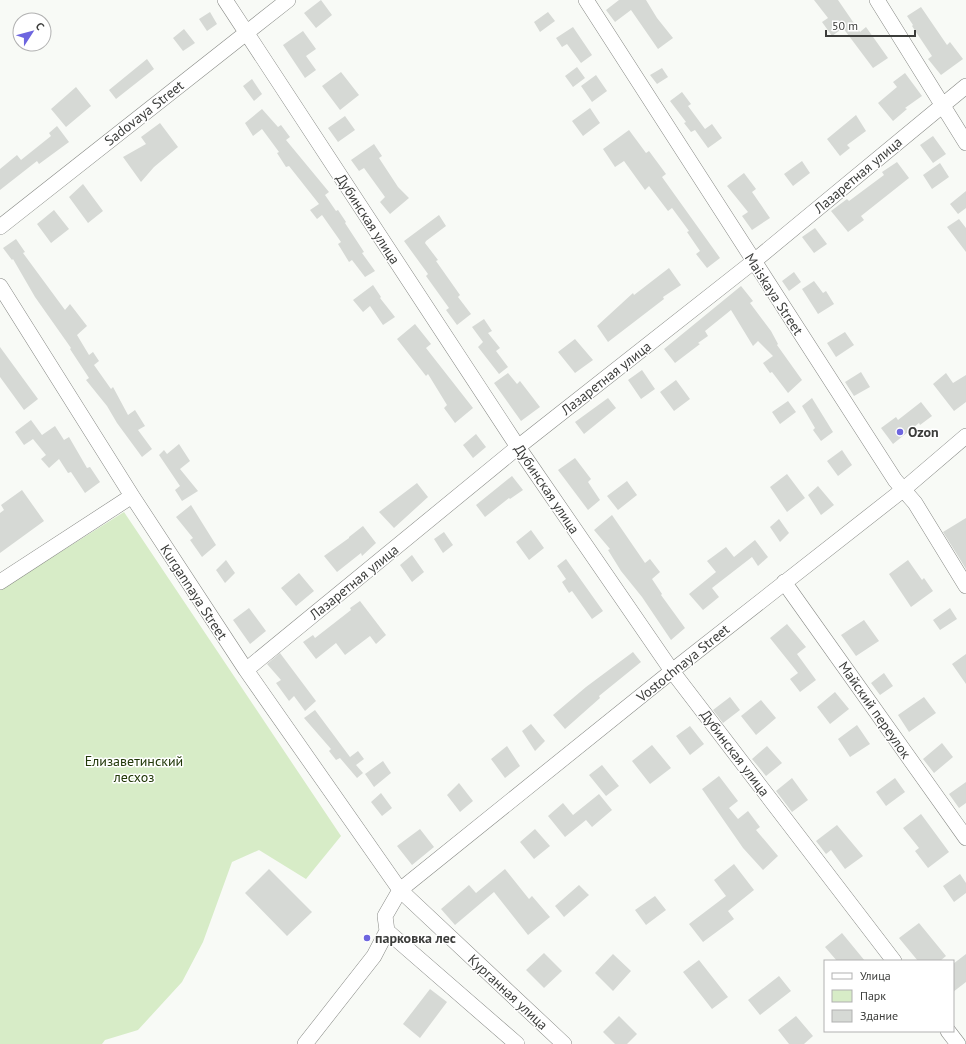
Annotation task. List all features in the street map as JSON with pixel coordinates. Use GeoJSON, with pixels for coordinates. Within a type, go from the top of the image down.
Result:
{"type":"FeatureCollection","features":[{"type":"Feature","properties":{"kind":"street","name":"Дубинская улица"},"geometry":{"type":"LineString","coordinates":[[225,0],[518,447],[672,671],[893,960]]}},
{"type":"Feature","properties":{"kind":"street","name":"Sadovaya Street"},"geometry":{"type":"LineString","coordinates":[[0,227],[288,0]]}},
{"type":"Feature","properties":{"kind":"street","name":"Maiskaya Street"},"geometry":{"type":"LineString","coordinates":[[586,0],[753,262],[895,480],[915,503],[966,586]]}},
{"type":"Feature","properties":{"kind":"street"},"geometry":{"type":"LineString","coordinates":[[877,0],[966,143]]}},
{"type":"Feature","properties":{"kind":"street","name":"Лазаретная улица"},"geometry":{"type":"LineString","coordinates":[[246,670],[518,447],[753,262],[966,86]]}},
{"type":"Feature","properties":{"kind":"street","name":"Kurgannaya Street"},"geometry":{"type":"LineString","coordinates":[[0,286],[132,496],[246,670],[400,890]]}},
{"type":"Feature","properties":{"kind":"street","name":"Vostochnaya Street"},"geometry":{"type":"LineString","coordinates":[[400,890],[672,671],[904,489],[966,436]]}},
{"type":"Feature","properties":{"kind":"street"},"geometry":{"type":"LineString","coordinates":[[0,582],[132,496]]}},
{"type":"Feature","properties":{"kind":"street","name":"Майский переулок"},"geometry":{"type":"LineString","coordinates":[[784,582],[966,838]]}},
{"type":"Feature","properties":{"kind":"street"},"geometry":{"type":"LineString","coordinates":[[305,1044],[374,956],[387,931],[386,916],[400,890]]}},
{"type":"Feature","properties":{"kind":"street","name":"Курганная улица"},"geometry":{"type":"LineString","coordinates":[[400,890],[564,1044]]}},
{"type":"Feature","properties":{"kind":"street"},"geometry":{"type":"LineString","coordinates":[[387,931],[517,1044]]}},
{"type":"Feature","properties":{"kind":"street"},"geometry":{"type":"LineString","coordinates":[[949,1032],[958,1044]]}},
{"type":"Feature","properties":{"kind":"green space","name":"Елизаветинский лесхоз"},"geometry":{"type":"Polygon","coordinates":[[[124,512],[341,836],[306,879],[259,850],[232,862],[203,942],[182,982],[138,1030],[105,1040],[102,1044],[0,1044],[0,590],[124,512]]]}},
{"type":"Feature","properties":{"kind":"building"},"geometry":{"type":"Polygon","coordinates":[[[321,0],[332,15],[316,28],[304,13],[321,0]]]}},
{"type":"Feature","properties":{"kind":"building"},"geometry":{"type":"Polygon","coordinates":[[[619,0],[646,0],[657,18],[673,38],[658,49],[631,10],[615,22],[606,10],[619,0]]]}},
{"type":"Feature","properties":{"kind":"building"},"geometry":{"type":"Polygon","coordinates":[[[814,0],[838,0],[860,32],[866,27],[888,58],[873,68],[843,28],[832,36],[822,22],[828,18],[814,0]]]}},
{"type":"Feature","properties":{"kind":"building"},"geometry":{"type":"Polygon","coordinates":[[[921,7],[947,45],[950,42],[963,59],[941,75],[928,59],[932,56],[907,16],[921,7]]]}},
{"type":"Feature","properties":{"kind":"building"},"geometry":{"type":"Polygon","coordinates":[[[210,12],[217,24],[207,31],[199,19],[210,12]]]}},
{"type":"Feature","properties":{"kind":"building"},"geometry":{"type":"Polygon","coordinates":[[[548,12],[555,21],[540,32],[534,22],[548,12]]]}},
{"type":"Feature","properties":{"kind":"building"},"geometry":{"type":"Polygon","coordinates":[[[573,27],[592,55],[581,63],[567,44],[562,47],[556,38],[573,27]]]}},
{"type":"Feature","properties":{"kind":"building"},"geometry":{"type":"Polygon","coordinates":[[[184,29],[195,43],[183,51],[173,38],[184,29]]]}},
{"type":"Feature","properties":{"kind":"building"},"geometry":{"type":"Polygon","coordinates":[[[303,31],[316,49],[306,56],[316,70],[305,78],[283,45],[303,31]]]}},
{"type":"Feature","properties":{"kind":"building"},"geometry":{"type":"Polygon","coordinates":[[[147,59],[154,69],[116,99],[109,90],[147,59]]]}},
{"type":"Feature","properties":{"kind":"building"},"geometry":{"type":"Polygon","coordinates":[[[577,67],[585,78],[573,87],[565,76],[577,67]]]}},
{"type":"Feature","properties":{"kind":"building"},"geometry":{"type":"Polygon","coordinates":[[[662,68],[668,77],[657,84],[650,75],[662,68]]]}},
{"type":"Feature","properties":{"kind":"building"},"geometry":{"type":"Polygon","coordinates":[[[341,72],[359,95],[340,110],[322,86],[341,72]]]}},
{"type":"Feature","properties":{"kind":"building"},"geometry":{"type":"Polygon","coordinates":[[[905,73],[922,96],[905,108],[907,109],[893,121],[878,103],[897,87],[893,82],[905,73]]]}},
{"type":"Feature","properties":{"kind":"building"},"geometry":{"type":"Polygon","coordinates":[[[596,75],[607,91],[592,102],[581,86],[596,75]]]}},
{"type":"Feature","properties":{"kind":"building"},"geometry":{"type":"Polygon","coordinates":[[[252,79],[262,94],[254,101],[243,86],[252,79]]]}},
{"type":"Feature","properties":{"kind":"building"},"geometry":{"type":"Polygon","coordinates":[[[76,87],[91,106],[66,127],[51,109],[76,87]]]}},
{"type":"Feature","properties":{"kind":"building"},"geometry":{"type":"Polygon","coordinates":[[[682,92],[691,104],[688,106],[705,129],[712,124],[722,138],[708,148],[695,130],[691,132],[684,123],[686,122],[670,101],[682,92]]]}},
{"type":"Feature","properties":{"kind":"building"},"geometry":{"type":"Polygon","coordinates":[[[590,108],[600,123],[583,136],[572,121],[590,108]]]}},
{"type":"Feature","properties":{"kind":"building"},"geometry":{"type":"Polygon","coordinates":[[[262,109],[278,127],[281,125],[290,137],[286,140],[329,192],[325,195],[346,222],[345,223],[364,252],[362,253],[375,271],[365,277],[352,260],[349,262],[338,244],[341,242],[322,215],[317,219],[310,210],[319,204],[289,166],[286,167],[277,153],[279,152],[262,129],[253,136],[245,123],[262,109]]]}},
{"type":"Feature","properties":{"kind":"building"},"geometry":{"type":"Polygon","coordinates":[[[856,115],[866,131],[847,145],[850,148],[840,156],[827,139],[856,115]]]}},
{"type":"Feature","properties":{"kind":"building"},"geometry":{"type":"Polygon","coordinates":[[[345,116],[355,130],[338,142],[328,128],[345,116]]]}},
{"type":"Feature","properties":{"kind":"building"},"geometry":{"type":"Polygon","coordinates":[[[160,123],[178,147],[154,167],[141,182],[123,157],[146,144],[141,137],[160,123]]]}},
{"type":"Feature","properties":{"kind":"building"},"geometry":{"type":"Polygon","coordinates":[[[57,126],[69,142],[39,164],[37,161],[0,190],[0,169],[17,155],[21,160],[51,136],[49,133],[57,126]]]}},
{"type":"Feature","properties":{"kind":"building"},"geometry":{"type":"Polygon","coordinates":[[[629,130],[646,153],[649,151],[666,174],[662,177],[720,258],[707,268],[696,254],[700,251],[687,232],[689,231],[672,208],[668,211],[649,186],[645,190],[624,161],[615,167],[603,149],[629,130]]]}},
{"type":"Feature","properties":{"kind":"building"},"geometry":{"type":"Polygon","coordinates":[[[933,136],[946,154],[933,163],[920,145],[933,136]]]}},
{"type":"Feature","properties":{"kind":"building"},"geometry":{"type":"Polygon","coordinates":[[[374,144],[382,156],[379,158],[398,187],[409,198],[390,214],[380,202],[385,197],[364,168],[359,171],[351,160],[374,144]]]}},
{"type":"Feature","properties":{"kind":"building"},"geometry":{"type":"Polygon","coordinates":[[[802,161],[810,173],[793,186],[784,174],[802,161]]]}},
{"type":"Feature","properties":{"kind":"building"},"geometry":{"type":"Polygon","coordinates":[[[897,162],[909,178],[861,216],[864,220],[848,232],[831,211],[847,199],[849,201],[884,175],[882,172],[897,162]]]}},
{"type":"Feature","properties":{"kind":"building"},"geometry":{"type":"Polygon","coordinates":[[[940,163],[949,177],[932,189],[923,175],[940,163]]]}},
{"type":"Feature","properties":{"kind":"building"},"geometry":{"type":"Polygon","coordinates":[[[744,173],[756,189],[752,192],[770,218],[752,230],[742,216],[748,212],[727,186],[744,173]]]}},
{"type":"Feature","properties":{"kind":"building"},"geometry":{"type":"Polygon","coordinates":[[[83,184],[103,211],[88,223],[69,197],[83,184]]]}},
{"type":"Feature","properties":{"kind":"building"},"geometry":{"type":"Polygon","coordinates":[[[966,191],[966,208],[958,214],[950,204],[966,191]]]}},
{"type":"Feature","properties":{"kind":"building"},"geometry":{"type":"Polygon","coordinates":[[[54,210],[69,229],[51,243],[37,224],[54,210]]]}},
{"type":"Feature","properties":{"kind":"building"},"geometry":{"type":"Polygon","coordinates":[[[439,215],[446,226],[425,243],[438,260],[436,261],[460,295],[458,297],[471,314],[457,325],[446,310],[449,308],[426,276],[428,274],[404,241],[439,215]]]}},
{"type":"Feature","properties":{"kind":"building"},"geometry":{"type":"Polygon","coordinates":[[[959,219],[966,228],[966,252],[947,227],[959,219]]]}},
{"type":"Feature","properties":{"kind":"building"},"geometry":{"type":"Polygon","coordinates":[[[815,228],[827,244],[814,253],[802,237],[815,228]]]}},
{"type":"Feature","properties":{"kind":"building"},"geometry":{"type":"Polygon","coordinates":[[[16,239],[25,252],[23,253],[65,310],[70,304],[87,326],[77,335],[89,355],[93,352],[99,361],[94,365],[111,389],[113,387],[128,415],[135,410],[145,426],[138,430],[152,449],[142,457],[117,423],[107,406],[86,380],[89,378],[70,349],[71,348],[35,297],[13,259],[12,260],[3,248],[16,239]]]}},
{"type":"Feature","properties":{"kind":"building"},"geometry":{"type":"Polygon","coordinates":[[[669,268],[681,285],[663,297],[664,299],[608,342],[597,326],[633,293],[634,295],[669,268]]]}},
{"type":"Feature","properties":{"kind":"building"},"geometry":{"type":"Polygon","coordinates":[[[794,272],[801,282],[789,291],[782,281],[794,272]]]}},
{"type":"Feature","properties":{"kind":"building"},"geometry":{"type":"Polygon","coordinates":[[[814,281],[823,293],[826,291],[834,304],[818,314],[802,289],[814,281]]]}},
{"type":"Feature","properties":{"kind":"building"},"geometry":{"type":"Polygon","coordinates":[[[373,285],[381,297],[380,298],[395,317],[383,325],[370,306],[363,312],[353,300],[373,285]]]}},
{"type":"Feature","properties":{"kind":"building"},"geometry":{"type":"Polygon","coordinates":[[[741,286],[753,301],[750,303],[771,331],[778,344],[777,345],[802,380],[788,393],[763,363],[773,356],[758,341],[753,346],[731,310],[705,331],[708,336],[698,343],[700,344],[675,363],[664,349],[741,286]]]}},
{"type":"Feature","properties":{"kind":"building"},"geometry":{"type":"Polygon","coordinates":[[[484,319],[492,331],[488,333],[500,348],[496,351],[508,367],[499,374],[478,347],[483,342],[472,327],[484,319]]]}},
{"type":"Feature","properties":{"kind":"building"},"geometry":{"type":"Polygon","coordinates":[[[415,324],[431,344],[426,348],[473,408],[455,423],[444,408],[447,405],[428,374],[426,376],[397,339],[415,324]]]}},
{"type":"Feature","properties":{"kind":"building"},"geometry":{"type":"Polygon","coordinates":[[[845,332],[854,345],[836,357],[827,343],[845,332]]]}},
{"type":"Feature","properties":{"kind":"building"},"geometry":{"type":"Polygon","coordinates":[[[575,339],[593,360],[575,373],[558,352],[575,339]]]}},
{"type":"Feature","properties":{"kind":"building"},"geometry":{"type":"Polygon","coordinates":[[[0,347],[38,399],[24,410],[0,377],[0,347]]]}},
{"type":"Feature","properties":{"kind":"building"},"geometry":{"type":"Polygon","coordinates":[[[642,370],[655,389],[641,399],[628,380],[642,370]]]}},
{"type":"Feature","properties":{"kind":"building"},"geometry":{"type":"Polygon","coordinates":[[[861,372],[870,387],[854,396],[845,382],[861,372]]]}},
{"type":"Feature","properties":{"kind":"building"},"geometry":{"type":"Polygon","coordinates":[[[508,373],[517,384],[520,381],[540,407],[521,421],[494,383],[508,373]]]}},
{"type":"Feature","properties":{"kind":"building"},"geometry":{"type":"Polygon","coordinates":[[[946,373],[953,383],[966,375],[966,402],[954,411],[933,384],[946,373]]]}},
{"type":"Feature","properties":{"kind":"building"},"geometry":{"type":"Polygon","coordinates":[[[676,380],[690,399],[674,411],[660,392],[676,380]]]}},
{"type":"Feature","properties":{"kind":"building"},"geometry":{"type":"Polygon","coordinates":[[[608,398],[616,408],[584,434],[575,422],[608,398]]]}},
{"type":"Feature","properties":{"kind":"building"},"geometry":{"type":"Polygon","coordinates":[[[812,398],[833,432],[821,441],[813,430],[815,428],[802,406],[812,398]]]}},
{"type":"Feature","properties":{"kind":"building"},"geometry":{"type":"Polygon","coordinates":[[[788,401],[796,412],[780,424],[772,412],[788,401]]]}},
{"type":"Feature","properties":{"kind":"building"},"geometry":{"type":"Polygon","coordinates":[[[921,402],[932,416],[920,425],[919,423],[893,444],[881,428],[896,417],[898,420],[921,402]]]}},
{"type":"Feature","properties":{"kind":"building"},"geometry":{"type":"Polygon","coordinates":[[[31,420],[42,435],[55,426],[64,440],[69,437],[87,468],[90,467],[100,482],[85,493],[71,472],[68,473],[59,459],[49,468],[41,459],[46,455],[33,439],[24,445],[15,432],[31,420]]]}},
{"type":"Feature","properties":{"kind":"building"},"geometry":{"type":"Polygon","coordinates":[[[476,434],[486,447],[473,458],[463,445],[476,434]]]}},
{"type":"Feature","properties":{"kind":"building"},"geometry":{"type":"Polygon","coordinates":[[[179,444],[190,461],[180,469],[198,491],[182,501],[175,490],[180,486],[159,455],[164,450],[167,454],[179,444]]]}},
{"type":"Feature","properties":{"kind":"building"},"geometry":{"type":"Polygon","coordinates":[[[842,450],[852,465],[838,476],[827,461],[842,450]]]}},
{"type":"Feature","properties":{"kind":"building"},"geometry":{"type":"Polygon","coordinates":[[[575,458],[591,479],[588,482],[600,500],[588,510],[558,470],[575,458]]]}},
{"type":"Feature","properties":{"kind":"building"},"geometry":{"type":"Polygon","coordinates":[[[787,474],[805,498],[787,512],[770,487],[787,474]]]}},
{"type":"Feature","properties":{"kind":"building"},"geometry":{"type":"Polygon","coordinates":[[[512,476],[523,490],[510,499],[509,498],[485,517],[476,505],[512,476]]]}},
{"type":"Feature","properties":{"kind":"building"},"geometry":{"type":"Polygon","coordinates":[[[627,481],[637,495],[618,510],[607,496],[627,481]]]}},
{"type":"Feature","properties":{"kind":"building"},"geometry":{"type":"Polygon","coordinates":[[[417,483],[428,497],[394,528],[379,512],[417,483]]]}},
{"type":"Feature","properties":{"kind":"building"},"geometry":{"type":"Polygon","coordinates":[[[818,486],[834,505],[821,515],[808,495],[818,486]]]}},
{"type":"Feature","properties":{"kind":"building"},"geometry":{"type":"Polygon","coordinates":[[[22,490],[44,521],[0,553],[0,513],[4,510],[1,505],[22,490]]]}},
{"type":"Feature","properties":{"kind":"building"},"geometry":{"type":"Polygon","coordinates":[[[191,505],[216,545],[202,557],[190,540],[193,538],[176,517],[191,505]]]}},
{"type":"Feature","properties":{"kind":"building"},"geometry":{"type":"Polygon","coordinates":[[[612,515],[645,563],[650,559],[660,572],[652,579],[662,594],[661,595],[685,628],[671,640],[642,597],[621,571],[608,550],[610,549],[594,530],[612,515]]]}},
{"type":"Feature","properties":{"kind":"building"},"geometry":{"type":"Polygon","coordinates":[[[966,518],[966,569],[943,532],[966,518]]]}},
{"type":"Feature","properties":{"kind":"building"},"geometry":{"type":"Polygon","coordinates":[[[779,519],[789,533],[780,542],[770,527],[779,519]]]}},
{"type":"Feature","properties":{"kind":"building"},"geometry":{"type":"Polygon","coordinates":[[[363,526],[376,543],[362,556],[361,553],[337,572],[324,556],[363,526]]]}},
{"type":"Feature","properties":{"kind":"building"},"geometry":{"type":"Polygon","coordinates":[[[531,530],[544,548],[529,560],[516,542],[531,530]]]}},
{"type":"Feature","properties":{"kind":"building"},"geometry":{"type":"Polygon","coordinates":[[[444,532],[453,545],[443,553],[434,539],[444,532]]]}},
{"type":"Feature","properties":{"kind":"building"},"geometry":{"type":"Polygon","coordinates":[[[755,540],[768,557],[758,566],[752,557],[712,588],[719,597],[703,610],[689,594],[716,572],[707,561],[726,547],[734,557],[755,540]]]}},
{"type":"Feature","properties":{"kind":"building"},"geometry":{"type":"Polygon","coordinates":[[[412,555],[424,572],[412,582],[400,565],[412,555]]]}},
{"type":"Feature","properties":{"kind":"building"},"geometry":{"type":"Polygon","coordinates":[[[566,559],[603,611],[592,619],[572,591],[569,593],[562,582],[566,579],[557,566],[566,559]]]}},
{"type":"Feature","properties":{"kind":"building"},"geometry":{"type":"Polygon","coordinates":[[[226,560],[235,573],[225,583],[216,570],[226,560]]]}},
{"type":"Feature","properties":{"kind":"building"},"geometry":{"type":"Polygon","coordinates":[[[908,560],[922,580],[924,578],[933,591],[911,607],[889,574],[908,560]]]}},
{"type":"Feature","properties":{"kind":"building"},"geometry":{"type":"Polygon","coordinates":[[[299,573],[314,591],[296,606],[281,588],[299,573]]]}},
{"type":"Feature","properties":{"kind":"building"},"geometry":{"type":"Polygon","coordinates":[[[360,601],[386,635],[376,644],[370,636],[345,655],[336,643],[316,659],[303,642],[313,635],[315,638],[351,610],[350,608],[360,601]]]}},
{"type":"Feature","properties":{"kind":"building"},"geometry":{"type":"Polygon","coordinates":[[[249,608],[266,631],[250,644],[233,620],[249,608]]]}},
{"type":"Feature","properties":{"kind":"building"},"geometry":{"type":"Polygon","coordinates":[[[950,608],[957,619],[940,630],[933,620],[950,608]]]}},
{"type":"Feature","properties":{"kind":"building"},"geometry":{"type":"Polygon","coordinates":[[[864,620],[879,641],[856,656],[841,635],[864,620]]]}},
{"type":"Feature","properties":{"kind":"building"},"geometry":{"type":"Polygon","coordinates":[[[787,624],[806,647],[797,654],[816,680],[800,692],[790,679],[798,673],[770,638],[787,624]]]}},
{"type":"Feature","properties":{"kind":"building"},"geometry":{"type":"Polygon","coordinates":[[[633,652],[641,662],[599,696],[600,698],[565,729],[553,715],[586,687],[633,652]]]}},
{"type":"Feature","properties":{"kind":"building"},"geometry":{"type":"Polygon","coordinates":[[[280,653],[316,701],[305,711],[294,696],[289,701],[276,683],[281,680],[267,664],[280,653]]]}},
{"type":"Feature","properties":{"kind":"building"},"geometry":{"type":"Polygon","coordinates":[[[966,654],[966,684],[952,664],[966,654]]]}},
{"type":"Feature","properties":{"kind":"building"},"geometry":{"type":"Polygon","coordinates":[[[884,673],[893,686],[880,695],[871,683],[884,673]]]}},
{"type":"Feature","properties":{"kind":"building"},"geometry":{"type":"Polygon","coordinates":[[[835,692],[849,709],[830,724],[817,707],[835,692]]]}},
{"type":"Feature","properties":{"kind":"building"},"geometry":{"type":"Polygon","coordinates":[[[730,697],[740,710],[723,723],[713,710],[730,697]]]}},
{"type":"Feature","properties":{"kind":"building"},"geometry":{"type":"Polygon","coordinates":[[[924,697],[936,713],[909,732],[898,715],[924,697]]]}},
{"type":"Feature","properties":{"kind":"building"},"geometry":{"type":"Polygon","coordinates":[[[761,700],[776,718],[756,735],[741,716],[761,700]]]}},
{"type":"Feature","properties":{"kind":"building"},"geometry":{"type":"Polygon","coordinates":[[[315,710],[350,757],[358,751],[364,759],[356,765],[363,773],[357,778],[340,758],[336,760],[329,751],[331,749],[304,718],[315,710]]]}},
{"type":"Feature","properties":{"kind":"building"},"geometry":{"type":"Polygon","coordinates":[[[531,724],[545,741],[535,751],[522,731],[531,724]]]}},
{"type":"Feature","properties":{"kind":"building"},"geometry":{"type":"Polygon","coordinates":[[[857,725],[870,744],[850,757],[838,739],[857,725]]]}},
{"type":"Feature","properties":{"kind":"building"},"geometry":{"type":"Polygon","coordinates":[[[690,726],[704,744],[690,755],[676,736],[690,726]]]}},
{"type":"Feature","properties":{"kind":"building"},"geometry":{"type":"Polygon","coordinates":[[[942,743],[953,757],[934,773],[923,759],[942,743]]]}},
{"type":"Feature","properties":{"kind":"building"},"geometry":{"type":"Polygon","coordinates":[[[652,745],[671,768],[650,784],[632,761],[652,745]]]}},
{"type":"Feature","properties":{"kind":"building"},"geometry":{"type":"Polygon","coordinates":[[[507,746],[520,766],[505,778],[491,759],[507,746]]]}},
{"type":"Feature","properties":{"kind":"building"},"geometry":{"type":"Polygon","coordinates":[[[767,746],[782,763],[766,776],[752,759],[767,746]]]}},
{"type":"Feature","properties":{"kind":"building"},"geometry":{"type":"Polygon","coordinates":[[[383,761],[391,773],[374,787],[365,774],[383,761]]]}},
{"type":"Feature","properties":{"kind":"building"},"geometry":{"type":"Polygon","coordinates":[[[602,765],[619,786],[606,796],[589,775],[602,765]]]}},
{"type":"Feature","properties":{"kind":"building"},"geometry":{"type":"Polygon","coordinates":[[[719,776],[738,801],[729,808],[738,819],[748,811],[760,827],[756,830],[778,856],[763,870],[743,848],[702,789],[719,776]]]}},
{"type":"Feature","properties":{"kind":"building"},"geometry":{"type":"Polygon","coordinates":[[[792,778],[808,800],[792,812],[776,791],[792,778]]]}},
{"type":"Feature","properties":{"kind":"building"},"geometry":{"type":"Polygon","coordinates":[[[895,778],[905,792],[886,806],[876,792],[895,778]]]}},
{"type":"Feature","properties":{"kind":"building"},"geometry":{"type":"Polygon","coordinates":[[[966,782],[966,803],[959,808],[949,794],[966,782]]]}},
{"type":"Feature","properties":{"kind":"building"},"geometry":{"type":"Polygon","coordinates":[[[459,783],[473,801],[460,812],[447,795],[459,783]]]}},
{"type":"Feature","properties":{"kind":"building"},"geometry":{"type":"Polygon","coordinates":[[[381,793],[392,808],[382,816],[371,802],[381,793]]]}},
{"type":"Feature","properties":{"kind":"building"},"geometry":{"type":"Polygon","coordinates":[[[599,794],[612,810],[592,827],[586,820],[565,837],[548,816],[563,803],[573,815],[599,794]]]}},
{"type":"Feature","properties":{"kind":"building"},"geometry":{"type":"Polygon","coordinates":[[[921,814],[949,852],[928,868],[915,851],[919,848],[903,828],[921,814]]]}},
{"type":"Feature","properties":{"kind":"building"},"geometry":{"type":"Polygon","coordinates":[[[837,825],[863,856],[845,869],[831,850],[826,854],[816,841],[837,825]]]}},
{"type":"Feature","properties":{"kind":"building"},"geometry":{"type":"Polygon","coordinates":[[[420,829],[434,847],[412,865],[397,846],[420,829]]]}},
{"type":"Feature","properties":{"kind":"building"},"geometry":{"type":"Polygon","coordinates":[[[535,829],[550,846],[534,859],[520,842],[535,829]]]}},
{"type":"Feature","properties":{"kind":"building"},"geometry":{"type":"Polygon","coordinates":[[[734,864],[754,890],[728,911],[734,919],[703,942],[689,924],[726,896],[714,880],[734,864]]]}},
{"type":"Feature","properties":{"kind":"building"},"geometry":{"type":"Polygon","coordinates":[[[269,869],[312,912],[287,936],[245,893],[269,869]]]}},
{"type":"Feature","properties":{"kind":"building"},"geometry":{"type":"Polygon","coordinates":[[[505,869],[529,899],[532,896],[550,917],[528,935],[494,892],[455,925],[441,909],[469,885],[476,893],[505,869]]]}},
{"type":"Feature","properties":{"kind":"building"},"geometry":{"type":"Polygon","coordinates":[[[960,874],[966,883],[966,893],[954,902],[943,886],[960,874]]]}},
{"type":"Feature","properties":{"kind":"building"},"geometry":{"type":"Polygon","coordinates":[[[579,885],[589,895],[564,917],[555,906],[579,885]]]}},
{"type":"Feature","properties":{"kind":"building"},"geometry":{"type":"Polygon","coordinates":[[[655,896],[666,910],[646,925],[635,910],[655,896]]]}},
{"type":"Feature","properties":{"kind":"building"},"geometry":{"type":"Polygon","coordinates":[[[919,923],[946,956],[941,960],[917,960],[899,938],[919,923]]]}},
{"type":"Feature","properties":{"kind":"building"},"geometry":{"type":"Polygon","coordinates":[[[842,933],[864,960],[836,960],[825,947],[842,933]]]}},
{"type":"Feature","properties":{"kind":"building"},"geometry":{"type":"Polygon","coordinates":[[[544,953],[562,971],[544,988],[526,970],[544,953]]]}},
{"type":"Feature","properties":{"kind":"building"},"geometry":{"type":"Polygon","coordinates":[[[613,954],[631,971],[613,991],[595,973],[613,954]]]}},
{"type":"Feature","properties":{"kind":"building"},"geometry":{"type":"Polygon","coordinates":[[[966,954],[966,982],[954,991],[954,963],[966,954]]]}},
{"type":"Feature","properties":{"kind":"building"},"geometry":{"type":"Polygon","coordinates":[[[699,960],[728,997],[712,1009],[683,972],[699,960]]]}},
{"type":"Feature","properties":{"kind":"building"},"geometry":{"type":"Polygon","coordinates":[[[779,976],[791,991],[760,1015],[748,1000],[779,976]]]}},
{"type":"Feature","properties":{"kind":"building"},"geometry":{"type":"Polygon","coordinates":[[[430,989],[447,1002],[420,1038],[403,1024],[430,989]]]}},
{"type":"Feature","properties":{"kind":"building"},"geometry":{"type":"Polygon","coordinates":[[[619,1016],[637,1034],[627,1044],[615,1044],[603,1032],[619,1016]]]}},
{"type":"Feature","properties":{"kind":"building"},"geometry":{"type":"Polygon","coordinates":[[[796,1016],[813,1036],[804,1044],[789,1044],[778,1030],[796,1016]]]}},
{"type":"Feature","properties":{"kind":"place","name":"Ozon"},"geometry":{"type":"Point","coordinates":[900,432]}},
{"type":"Feature","properties":{"kind":"place","name":"парковка лес"},"geometry":{"type":"Point","coordinates":[367,938]}}]}
